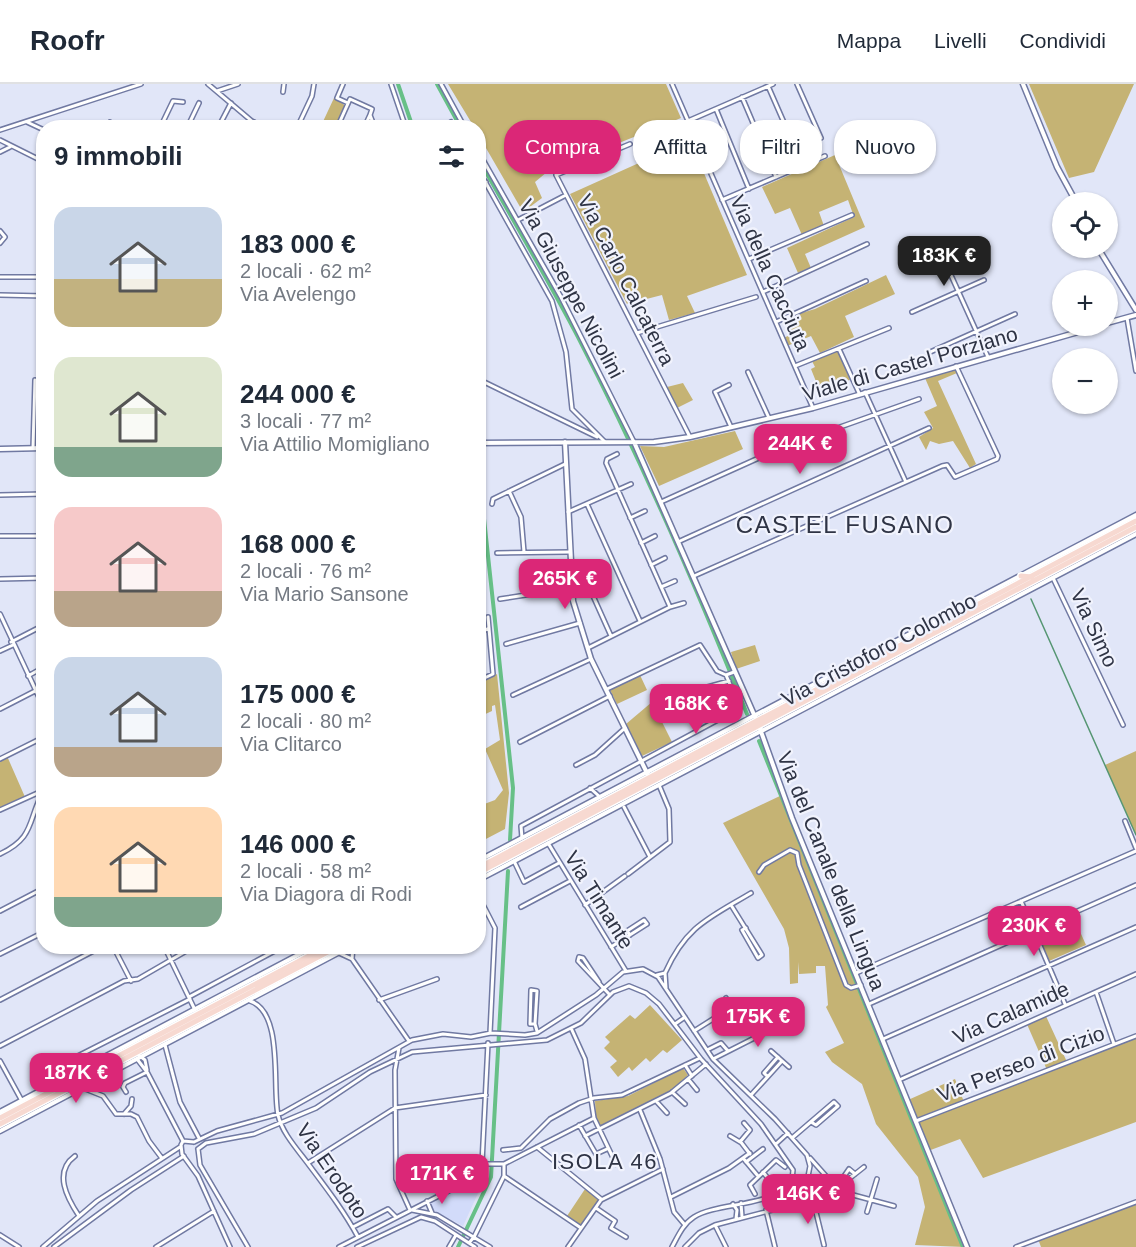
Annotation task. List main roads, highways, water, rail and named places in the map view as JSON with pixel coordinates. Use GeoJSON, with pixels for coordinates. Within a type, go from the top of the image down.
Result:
{"type":"FeatureCollection","features":[{"type":"Feature","properties":{"kind":"main road","name":"Via Cristoforo Colombo"},"geometry":{"type":"LineString","coordinates":[[486,863],[524,840],[686,764],[826,686],[1136,521]]}},
{"type":"Feature","properties":{"kind":"main road","name":"Via Cristoforo Colombo"},"geometry":{"type":"LineString","coordinates":[[486,869],[1136,527]]}},
{"type":"Feature","properties":{"kind":"main road"},"geometry":{"type":"LineString","coordinates":[[1021,576],[1032,577]]}},
{"type":"Feature","properties":{"kind":"main road"},"geometry":{"type":"LineString","coordinates":[[818,682],[826,686]]}},
{"type":"Feature","properties":{"kind":"main road"},"geometry":{"type":"LineString","coordinates":[[0,1124],[313,954]]}},
{"type":"Feature","properties":{"kind":"main road"},"geometry":{"type":"LineString","coordinates":[[0,1118],[331,954]]}},
{"type":"Feature","properties":{"kind":"waterway"},"geometry":{"type":"LineString","coordinates":[[398,84],[410,120]]}},
{"type":"Feature","properties":{"kind":"waterway"},"geometry":{"type":"LineString","coordinates":[[437,84],[457,120]]}},
{"type":"Feature","properties":{"kind":"waterway"},"geometry":{"type":"LineString","coordinates":[[486,172],[566,314],[624,429],[688,571],[747,714]]}},
{"type":"Feature","properties":{"kind":"waterway"},"geometry":{"type":"LineString","coordinates":[[486,537],[513,788],[510,840]]}},
{"type":"Feature","properties":{"kind":"waterway"},"geometry":{"type":"LineString","coordinates":[[1031,599],[1136,835]]}},
{"type":"Feature","properties":{"kind":"waterway"},"geometry":{"type":"LineString","coordinates":[[759,741],[963,1247]]}},
{"type":"Feature","properties":{"kind":"waterway"},"geometry":{"type":"LineString","coordinates":[[458,1247],[491,1177],[508,871]]}},
{"type":"Feature","properties":{"kind":"district","name":"CASTEL FUSANO"},"geometry":{"type":"Point","coordinates":[845,525]}},
{"type":"Feature","properties":{"kind":"district","name":"ISOLA 46"},"geometry":{"type":"Point","coordinates":[605,1161]}}]}
